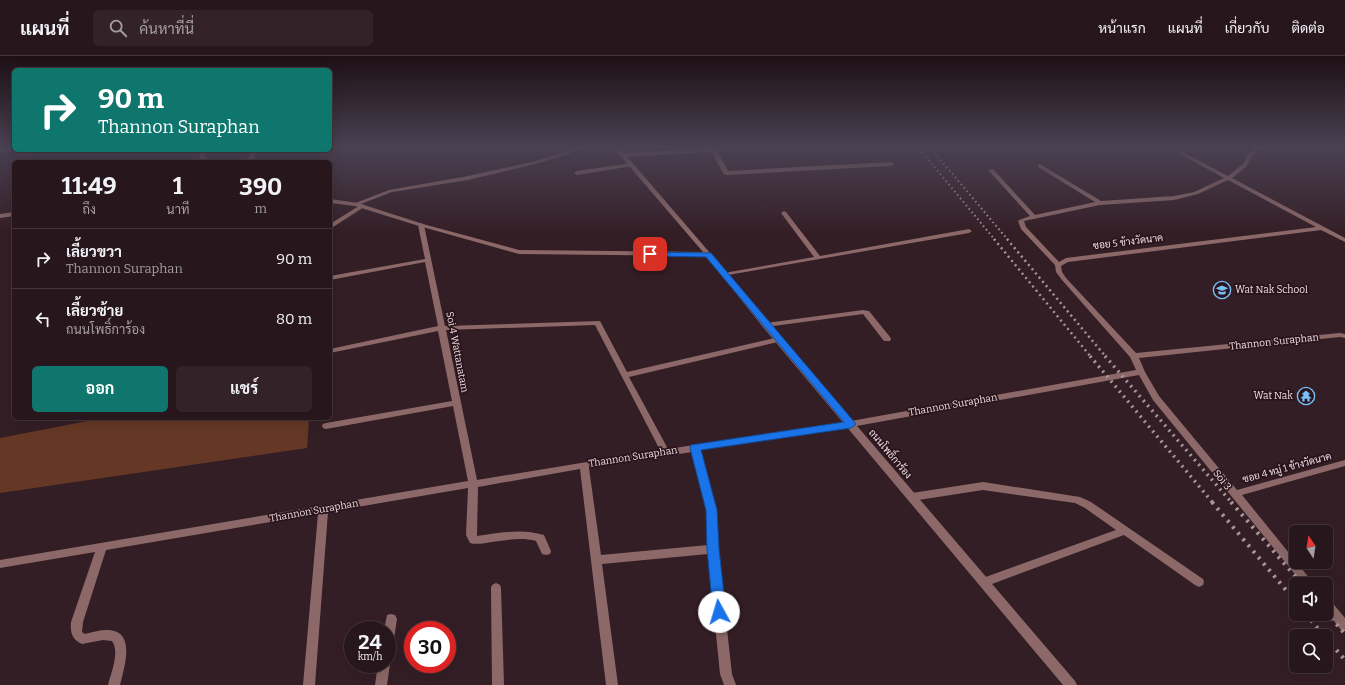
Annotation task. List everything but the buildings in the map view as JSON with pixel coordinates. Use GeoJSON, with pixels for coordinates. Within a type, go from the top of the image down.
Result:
{"type":"FeatureCollection","features":[{"type":"Feature","properties":{"kind":"street"},"geometry":{"type":"LineString","coordinates":[[332,225],[359,205],[391,190],[480,175]]}},
{"type":"Feature","properties":{"kind":"street","name":"ถนนโพธิ์การ้อง"},"geometry":{"type":"LineString","coordinates":[[640,175],[1071,685]]}},
{"type":"Feature","properties":{"kind":"street"},"geometry":{"type":"LineString","coordinates":[[996,175],[1034,217]]}},
{"type":"Feature","properties":{"kind":"street"},"geometry":{"type":"LineString","coordinates":[[1055,175],[1100,203]]}},
{"type":"Feature","properties":{"kind":"street"},"geometry":{"type":"LineString","coordinates":[[1223,175],[1345,240]]}},
{"type":"Feature","properties":{"kind":"street"},"geometry":{"type":"LineString","coordinates":[[1141,372],[1134,356],[1064,279],[1059,272],[1058,265],[1023,228],[1021,222],[1022,220],[1034,217],[1100,203],[1174,198],[1196,193],[1231,175]]}},
{"type":"Feature","properties":{"kind":"street"},"geometry":{"type":"LineString","coordinates":[[332,201],[359,205],[421,225],[519,252],[708,254]]}},
{"type":"Feature","properties":{"kind":"street"},"geometry":{"type":"LineString","coordinates":[[784,213],[818,257]]}},
{"type":"Feature","properties":{"kind":"street"},"geometry":{"type":"LineString","coordinates":[[0,216],[12,214]]}},
{"type":"Feature","properties":{"kind":"street","name":"Soi 4 Wattanatam"},"geometry":{"type":"LineString","coordinates":[[421,225],[473,484],[471,535],[474,540],[519,535],[534,535],[540,538],[546,550]]}},
{"type":"Feature","properties":{"kind":"street","name":"ซอย 5 ข้างวัดนาค"},"geometry":{"type":"LineString","coordinates":[[1058,265],[1066,260],[1321,228]]}},
{"type":"Feature","properties":{"kind":"street"},"geometry":{"type":"LineString","coordinates":[[724,275],[969,231]]}},
{"type":"Feature","properties":{"kind":"street"},"geometry":{"type":"LineString","coordinates":[[332,278],[428,260]]}},
{"type":"Feature","properties":{"kind":"street"},"geometry":{"type":"LineString","coordinates":[[766,325],[863,312],[866,313],[887,339]]}},
{"type":"Feature","properties":{"kind":"street"},"geometry":{"type":"LineString","coordinates":[[332,352],[442,328],[597,323],[666,453]]}},
{"type":"Feature","properties":{"kind":"street","name":"Thannon Suraphan"},"geometry":{"type":"LineString","coordinates":[[1134,356],[1343,336]]}},
{"type":"Feature","properties":{"kind":"street"},"geometry":{"type":"LineString","coordinates":[[625,375],[779,339]]}},
{"type":"Feature","properties":{"kind":"street","name":"Thannon Suraphan"},"geometry":{"type":"LineString","coordinates":[[0,564],[584,465],[851,424],[1141,372]]}},
{"type":"Feature","properties":{"kind":"street","name":"Soi 3"},"geometry":{"type":"LineString","coordinates":[[1141,372],[1156,398],[1303,577]]}},
{"type":"Feature","properties":{"kind":"street"},"geometry":{"type":"LineString","coordinates":[[326,426],[457,403]]}},
{"type":"Feature","properties":{"kind":"street"},"geometry":{"type":"LineString","coordinates":[[695,448],[711,510],[713,549],[726,674],[730,685]]}},
{"type":"Feature","properties":{"kind":"street","name":"ซอย 4 หมู่ 1 ข้างวัดนาค"},"geometry":{"type":"LineString","coordinates":[[1234,494],[1345,464]]}},
{"type":"Feature","properties":{"kind":"street"},"geometry":{"type":"LineString","coordinates":[[584,465],[612,685]]}},
{"type":"Feature","properties":{"kind":"street"},"geometry":{"type":"LineString","coordinates":[[912,497],[983,486],[1062,497],[1088,505],[1199,582]]}},
{"type":"Feature","properties":{"kind":"street"},"geometry":{"type":"LineString","coordinates":[[309,685],[324,510]]}},
{"type":"Feature","properties":{"kind":"street"},"geometry":{"type":"LineString","coordinates":[[984,582],[1125,531]]}},
{"type":"Feature","properties":{"kind":"street"},"geometry":{"type":"LineString","coordinates":[[102,546],[77,622],[76,633],[78,637],[82,639],[109,635],[116,637],[120,642],[122,648],[114,685]]}},
{"type":"Feature","properties":{"kind":"street"},"geometry":{"type":"LineString","coordinates":[[596,560],[713,549]]}},
{"type":"Feature","properties":{"kind":"street"},"geometry":{"type":"LineString","coordinates":[[496,588],[498,685]]}},
{"type":"Feature","properties":{"kind":"street"},"geometry":{"type":"LineString","coordinates":[[1333,611],[1345,626]]}},
{"type":"Feature","properties":{"kind":"street"},"geometry":{"type":"LineString","coordinates":[[381,685],[383,673]]}},
{"type":"Feature","properties":{"kind":"shaded area"},"geometry":{"type":"Polygon","coordinates":[[[93,420],[309,420],[307,448],[0,493],[0,438],[93,420]]]}},
{"type":"Feature","properties":{"kind":"railway"},"geometry":{"type":"LineString","coordinates":[[941,175],[995,240]]}},
{"type":"Feature","properties":{"kind":"railway"},"geometry":{"type":"LineString","coordinates":[[954,175],[1008,240]]}},
{"type":"Feature","properties":{"kind":"railway"},"geometry":{"type":"LineString","coordinates":[[994,239],[1091,357]]}},
{"type":"Feature","properties":{"kind":"railway"},"geometry":{"type":"LineString","coordinates":[[1007,239],[1106,357]]}},
{"type":"Feature","properties":{"kind":"railway"},"geometry":{"type":"LineString","coordinates":[[1090,356],[1213,503]]}},
{"type":"Feature","properties":{"kind":"railway"},"geometry":{"type":"LineString","coordinates":[[1105,356],[1232,503]]}},
{"type":"Feature","properties":{"kind":"railway"},"geometry":{"type":"LineString","coordinates":[[1212,502],[1289,594]]}},
{"type":"Feature","properties":{"kind":"railway"},"geometry":{"type":"LineString","coordinates":[[1231,502],[1296,577]]}},
{"type":"Feature","properties":{"kind":"railway"},"geometry":{"type":"LineString","coordinates":[[1333,620],[1345,634]]}},
{"type":"Feature","properties":{"kind":"railway"},"geometry":{"type":"LineString","coordinates":[[1312,621],[1318,629]]}},
{"type":"Feature","properties":{"kind":"railway"},"geometry":{"type":"LineString","coordinates":[[1333,646],[1345,660]]}},
{"type":"Feature","properties":{"kind":"place","name":"Wat Nak School"},"geometry":{"type":"Point","coordinates":[1222,290]}},
{"type":"Feature","properties":{"kind":"place","name":"Wat Nak"},"geometry":{"type":"Point","coordinates":[1306,396]}},
{"type":"Feature","properties":{"kind":"route"},"geometry":{"type":"LineString","coordinates":[[650,254],[708,254],[766,325],[851,424],[695,448],[711,510],[719,612]]}}]}
